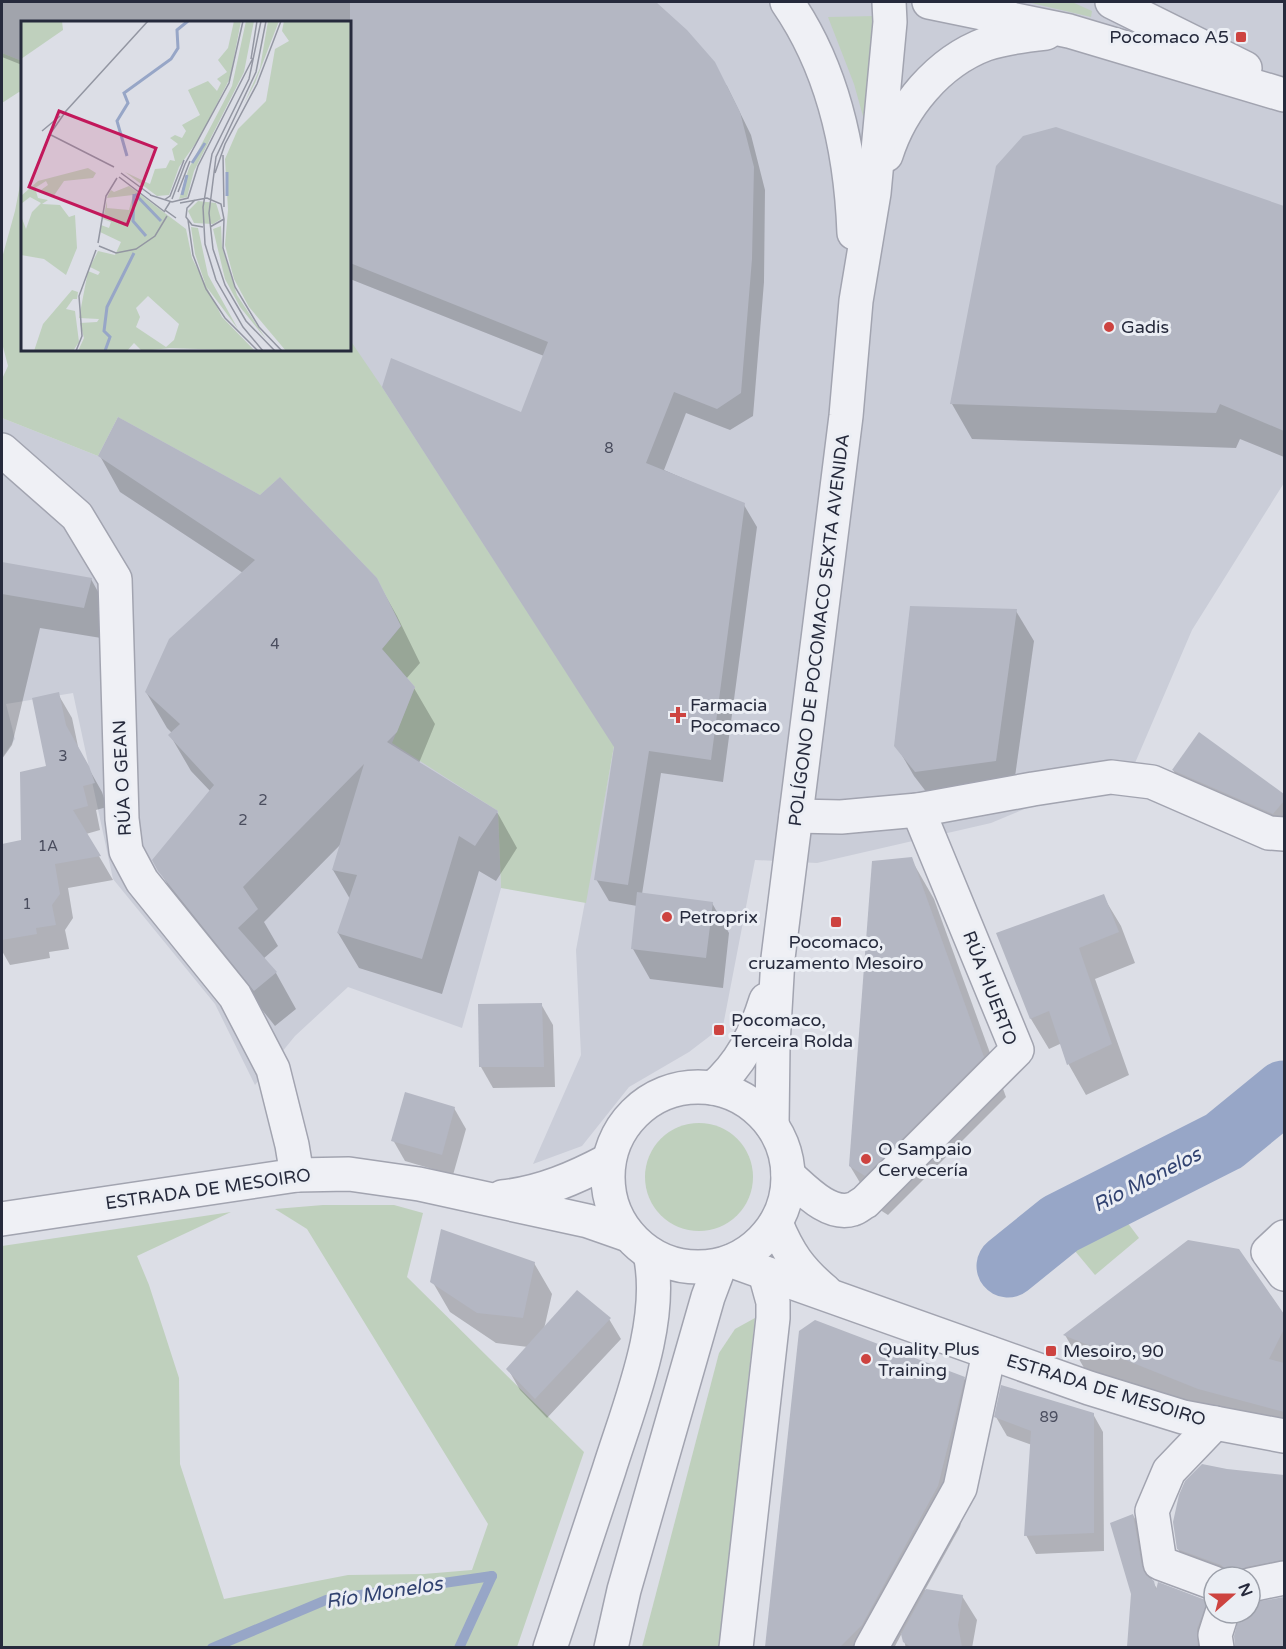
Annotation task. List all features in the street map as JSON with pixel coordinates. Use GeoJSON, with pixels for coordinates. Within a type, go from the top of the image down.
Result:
{"type":"FeatureCollection","features":[{"type":"Feature","properties":{"kind":"street","name":"POLÍGONO DE POCOMACO SEXTA AVENIDA"},"geometry":{"type":"LineString","coordinates":[[787,2],[811,41],[827,77],[843,128],[852,194],[856,301]]}},
{"type":"Feature","properties":{"kind":"street","name":"POLÍGONO DE POCOMACO SEXTA AVENIDA"},"geometry":{"type":"LineString","coordinates":[[772,1125],[773,1045],[778,958],[844,427],[856,301],[874,193],[890,22],[889,2]]}},
{"type":"Feature","properties":{"kind":"street"},"geometry":{"type":"LineString","coordinates":[[929,2],[1069,31],[1284,95]]}},
{"type":"Feature","properties":{"kind":"street"},"geometry":{"type":"LineString","coordinates":[[1112,2],[1284,87]]}},
{"type":"Feature","properties":{"kind":"street"},"geometry":{"type":"LineString","coordinates":[[874,193],[887,150],[899,124],[922,89],[953,61],[986,44],[1069,31]]}},
{"type":"Feature","properties":{"kind":"street","name":"RÚA O GEAN"},"geometry":{"type":"LineString","coordinates":[[2,450],[77,516],[115,579],[122,819],[126,851],[142,882],[235,996],[273,1070],[292,1145],[297,1175]]}},
{"type":"Feature","properties":{"kind":"street"},"geometry":{"type":"LineString","coordinates":[[796,816],[841,817],[918,810],[1111,777],[1152,782],[1269,833],[1284,834]]}},
{"type":"Feature","properties":{"kind":"street","name":"RÚA HUERTO"},"geometry":{"type":"LineString","coordinates":[[788,1175],[808,1193],[838,1210],[852,1210],[865,1202],[1017,1050],[918,810]]}},
{"type":"Feature","properties":{"kind":"street","name":"POLÍGONO DE POCOMACO SEXTA AVENIDA"},"geometry":{"type":"LineString","coordinates":[[712,1088],[726,1077],[740,1060],[751,1040],[759,1024],[778,958]]}},
{"type":"Feature","properties":{"kind":"street"},"geometry":{"type":"LineString","coordinates":[[550,1647],[645,1354],[655,1292],[654,1272],[639,1244],[617,1218],[610,1200],[607,1180],[609,1160],[616,1138],[628,1118],[646,1103],[666,1092],[689,1087],[712,1088],[746,1100],[772,1125],[784,1149],[788,1175],[787,1192],[776,1223],[749,1251],[726,1263],[708,1297],[627,1579],[610,1647]]}},
{"type":"Feature","properties":{"kind":"street","name":"ESTRADA DE MESOIRO"},"geometry":{"type":"LineString","coordinates":[[486,1199],[520,1195],[552,1186],[576,1178],[609,1160]]}},
{"type":"Feature","properties":{"kind":"street","name":"ESTRADA DE MESOIRO"},"geometry":{"type":"LineString","coordinates":[[2,1220],[297,1175],[349,1173],[419,1184],[610,1227],[667,1262],[702,1267],[726,1263],[765,1273],[989,1353],[1141,1404],[1183,1417],[1284,1436]]}},
{"type":"Feature","properties":{"kind":"street","name":"ESTRADA DE MESOIRO"},"geometry":{"type":"LineString","coordinates":[[776,1223],[800,1268],[829,1294]]}},
{"type":"Feature","properties":{"kind":"street"},"geometry":{"type":"LineString","coordinates":[[1284,1238],[1268,1252],[1284,1274]]}},
{"type":"Feature","properties":{"kind":"street"},"geometry":{"type":"LineString","coordinates":[[736,1647],[773,1318],[773,1302],[765,1273]]}},
{"type":"Feature","properties":{"kind":"street"},"geometry":{"type":"LineString","coordinates":[[877,1644],[960,1488],[989,1353]]}},
{"type":"Feature","properties":{"kind":"street"},"geometry":{"type":"LineString","coordinates":[[1202,1579],[1160,1563],[1152,1511],[1169,1471],[1215,1423]]}},
{"type":"Feature","properties":{"kind":"street"},"geometry":{"type":"LineString","coordinates":[[1262,1583],[1284,1578]]}},
{"type":"Feature","properties":{"kind":"street"},"geometry":{"type":"LineString","coordinates":[[1217,1647],[1215,1635],[1218,1625]]}},
{"type":"Feature","properties":{"kind":"shaded area"},"geometry":{"type":"Polygon","coordinates":[[[2,2],[1284,2],[1284,483],[1192,630],[1135,763],[991,823],[817,863],[755,860],[723,1026],[689,1052],[629,1087],[582,1146],[533,1164],[581,1055],[576,950],[614,746],[498,811],[501,888],[462,1028],[348,987],[295,1036],[255,1085],[215,1004],[113,879],[73,693],[6,704],[15,739],[2,758],[2,418],[98,456],[118,417],[351,351],[351,21],[21,21],[21,61],[2,53],[2,2]]]}},
{"type":"Feature","properties":{"kind":"green space"},"geometry":{"type":"Polygon","coordinates":[[[1027,2],[1072,2],[1092,11],[1091,17],[1027,2]]]}},
{"type":"Feature","properties":{"kind":"green space"},"geometry":{"type":"Polygon","coordinates":[[[876,16],[866,127],[854,84],[828,17],[876,16]]]}},
{"type":"Feature","properties":{"kind":"green space"},"geometry":{"type":"Polygon","coordinates":[[[2,53],[21,61],[21,93],[2,103],[2,53]]]}},
{"type":"Feature","properties":{"kind":"green space"},"geometry":{"type":"Polygon","coordinates":[[[21,185],[21,351],[351,351],[351,341],[614,746],[586,903],[501,888],[498,811],[392,743],[415,687],[382,649],[401,626],[377,578],[280,477],[260,495],[118,417],[98,456],[2,418],[2,379],[8,366],[2,343],[2,258],[21,185]]]}},
{"type":"Feature","properties":{"kind":"green space"},"geometry":{"type":"Polygon","coordinates":[[[699,1123],[720,1127],[737,1139],[749,1156],[753,1177],[749,1198],[737,1215],[720,1227],[699,1231],[678,1227],[661,1215],[649,1198],[645,1177],[649,1156],[661,1139],[678,1127],[699,1123]]]}},
{"type":"Feature","properties":{"kind":"green space"},"geometry":{"type":"Polygon","coordinates":[[[323,1205],[394,1205],[423,1213],[407,1277],[584,1452],[517,1647],[2,1647],[2,1246],[231,1212],[137,1256],[149,1285],[179,1378],[180,1464],[224,1599],[348,1575],[424,1574],[472,1570],[488,1524],[307,1229],[275,1209],[323,1205]]]}},
{"type":"Feature","properties":{"kind":"green space"},"geometry":{"type":"Polygon","coordinates":[[[1118,1210],[1139,1238],[1095,1275],[1070,1245],[1118,1210]]]}},
{"type":"Feature","properties":{"kind":"green space"},"geometry":{"type":"Polygon","coordinates":[[[755,1318],[719,1647],[642,1647],[719,1353],[735,1329],[755,1318]]]}},
{"type":"Feature","properties":{"kind":"building"},"geometry":{"type":"Polygon","coordinates":[[[350,2],[656,2],[687,30],[715,62],[740,112],[754,167],[752,259],[741,393],[717,409],[674,392],[646,463],[745,503],[711,760],[649,751],[628,885],[594,880],[614,747],[382,387],[391,358],[521,412],[548,342],[351,263],[350,2]]]}},
{"type":"Feature","properties":{"kind":"building","name":"Gadis"},"geometry":{"type":"Polygon","coordinates":[[[1056,127],[1284,206],[1284,431],[1220,404],[1216,413],[950,404],[996,166],[1023,136],[1056,127]]]}},
{"type":"Feature","properties":{"kind":"building"},"geometry":{"type":"Polygon","coordinates":[[[118,417],[260,495],[280,477],[377,578],[401,626],[382,649],[415,687],[397,732],[387,742],[498,811],[475,846],[459,836],[422,959],[337,933],[357,875],[332,870],[364,764],[243,887],[258,909],[238,928],[277,972],[254,991],[158,871],[152,860],[214,785],[168,735],[180,724],[145,692],[169,639],[255,560],[98,456],[118,417]]]}},
{"type":"Feature","properties":{"kind":"building"},"geometry":{"type":"Polygon","coordinates":[[[2,562],[92,578],[84,608],[2,594],[2,562]]]}},
{"type":"Feature","properties":{"kind":"building"},"geometry":{"type":"Polygon","coordinates":[[[910,606],[1017,609],[996,761],[915,772],[894,746],[910,606]]]}},
{"type":"Feature","properties":{"kind":"building"},"geometry":{"type":"Polygon","coordinates":[[[59,692],[66,725],[89,766],[95,783],[83,786],[88,806],[73,810],[101,856],[55,864],[60,894],[52,905],[56,925],[36,928],[37,934],[2,940],[2,844],[21,840],[20,772],[46,766],[32,698],[59,692]]]}},
{"type":"Feature","properties":{"kind":"building"},"geometry":{"type":"Polygon","coordinates":[[[1199,732],[1284,794],[1284,801],[1273,814],[1172,770],[1199,732]]]}},
{"type":"Feature","properties":{"kind":"building"},"geometry":{"type":"Polygon","coordinates":[[[912,857],[984,1057],[865,1176],[849,1166],[872,861],[912,857]]]}},
{"type":"Feature","properties":{"kind":"building"},"geometry":{"type":"Polygon","coordinates":[[[637,892],[713,902],[706,958],[631,949],[637,892]]]}},
{"type":"Feature","properties":{"kind":"building"},"geometry":{"type":"Polygon","coordinates":[[[1104,894],[1119,932],[1079,948],[1112,1044],[1067,1065],[1049,1011],[1030,1019],[996,933],[1104,894]]]}},
{"type":"Feature","properties":{"kind":"building"},"geometry":{"type":"Polygon","coordinates":[[[542,1003],[544,1067],[479,1067],[478,1004],[542,1003]]]}},
{"type":"Feature","properties":{"kind":"building"},"geometry":{"type":"Polygon","coordinates":[[[405,1092],[455,1107],[442,1155],[391,1141],[405,1092]]]}},
{"type":"Feature","properties":{"kind":"building"},"geometry":{"type":"Polygon","coordinates":[[[441,1229],[535,1262],[523,1318],[477,1313],[430,1282],[441,1229]]]}},
{"type":"Feature","properties":{"kind":"building"},"geometry":{"type":"Polygon","coordinates":[[[1188,1240],[1239,1249],[1284,1314],[1284,1329],[1269,1359],[1284,1363],[1284,1412],[1198,1389],[1063,1335],[1188,1240]]]}},
{"type":"Feature","properties":{"kind":"building"},"geometry":{"type":"Polygon","coordinates":[[[577,1290],[611,1318],[535,1399],[506,1369],[577,1290]]]}},
{"type":"Feature","properties":{"kind":"building"},"geometry":{"type":"Polygon","coordinates":[[[815,1320],[965,1377],[938,1486],[862,1625],[840,1647],[765,1647],[799,1331],[815,1320]]]}},
{"type":"Feature","properties":{"kind":"building"},"geometry":{"type":"Polygon","coordinates":[[[1001,1385],[1094,1413],[1094,1533],[1024,1536],[1031,1431],[994,1417],[1001,1385]]]}},
{"type":"Feature","properties":{"kind":"building"},"geometry":{"type":"Polygon","coordinates":[[[1202,1464],[1284,1475],[1284,1560],[1257,1565],[1221,1565],[1177,1549],[1173,1522],[1179,1495],[1185,1481],[1202,1464]]]}},
{"type":"Feature","properties":{"kind":"building"},"geometry":{"type":"Polygon","coordinates":[[[1133,1514],[1142,1566],[1146,1575],[1154,1581],[1156,1590],[1158,1582],[1202,1599],[1202,1616],[1197,1629],[1198,1647],[1127,1647],[1131,1594],[1110,1523],[1133,1514]]]}},
{"type":"Feature","properties":{"kind":"building"},"geometry":{"type":"Polygon","coordinates":[[[926,1589],[963,1595],[958,1625],[962,1647],[911,1647],[903,1642],[901,1634],[926,1589]]]}},
{"type":"Feature","properties":{"kind":"building"},"geometry":{"type":"Polygon","coordinates":[[[1284,1597],[1284,1647],[1235,1647],[1234,1636],[1237,1625],[1262,1625],[1262,1601],[1284,1597]]]}},
{"type":"Feature","properties":{"kind":"waterway","name":"Río Monelos"},"geometry":{"type":"LineString","coordinates":[[1008,1266],[1060,1224],[1224,1141],[1284,1092]]}},
{"type":"Feature","properties":{"kind":"waterway","name":"Río Monelos"},"geometry":{"type":"LineString","coordinates":[[212,1648],[326,1600],[492,1576]]}},
{"type":"Feature","properties":{"kind":"waterway"},"geometry":{"type":"LineString","coordinates":[[459,1648],[492,1576]]}},
{"type":"Feature","properties":{"kind":"place","name":"Pocomaco A5"},"geometry":{"type":"Point","coordinates":[1241,37]}},
{"type":"Feature","properties":{"kind":"place","name":"Gadis"},"geometry":{"type":"Point","coordinates":[1109,327]}},
{"type":"Feature","properties":{"kind":"place","name":"Farmacia Pocomaco"},"geometry":{"type":"Point","coordinates":[678,715]}},
{"type":"Feature","properties":{"kind":"place","name":"Petroprix"},"geometry":{"type":"Point","coordinates":[667,917]}},
{"type":"Feature","properties":{"kind":"place","name":"Pocomaco, cruzamento Mesoiro"},"geometry":{"type":"Point","coordinates":[836,922]}},
{"type":"Feature","properties":{"kind":"place","name":"Pocomaco, Terceira Rolda"},"geometry":{"type":"Point","coordinates":[719,1030]}},
{"type":"Feature","properties":{"kind":"place","name":"O Sampaio Cervecería"},"geometry":{"type":"Point","coordinates":[866,1159]}},
{"type":"Feature","properties":{"kind":"place","name":"Mesoiro, 90"},"geometry":{"type":"Point","coordinates":[1051,1351]}},
{"type":"Feature","properties":{"kind":"place","name":"Quality Plus Training"},"geometry":{"type":"Point","coordinates":[866,1359]}}]}
